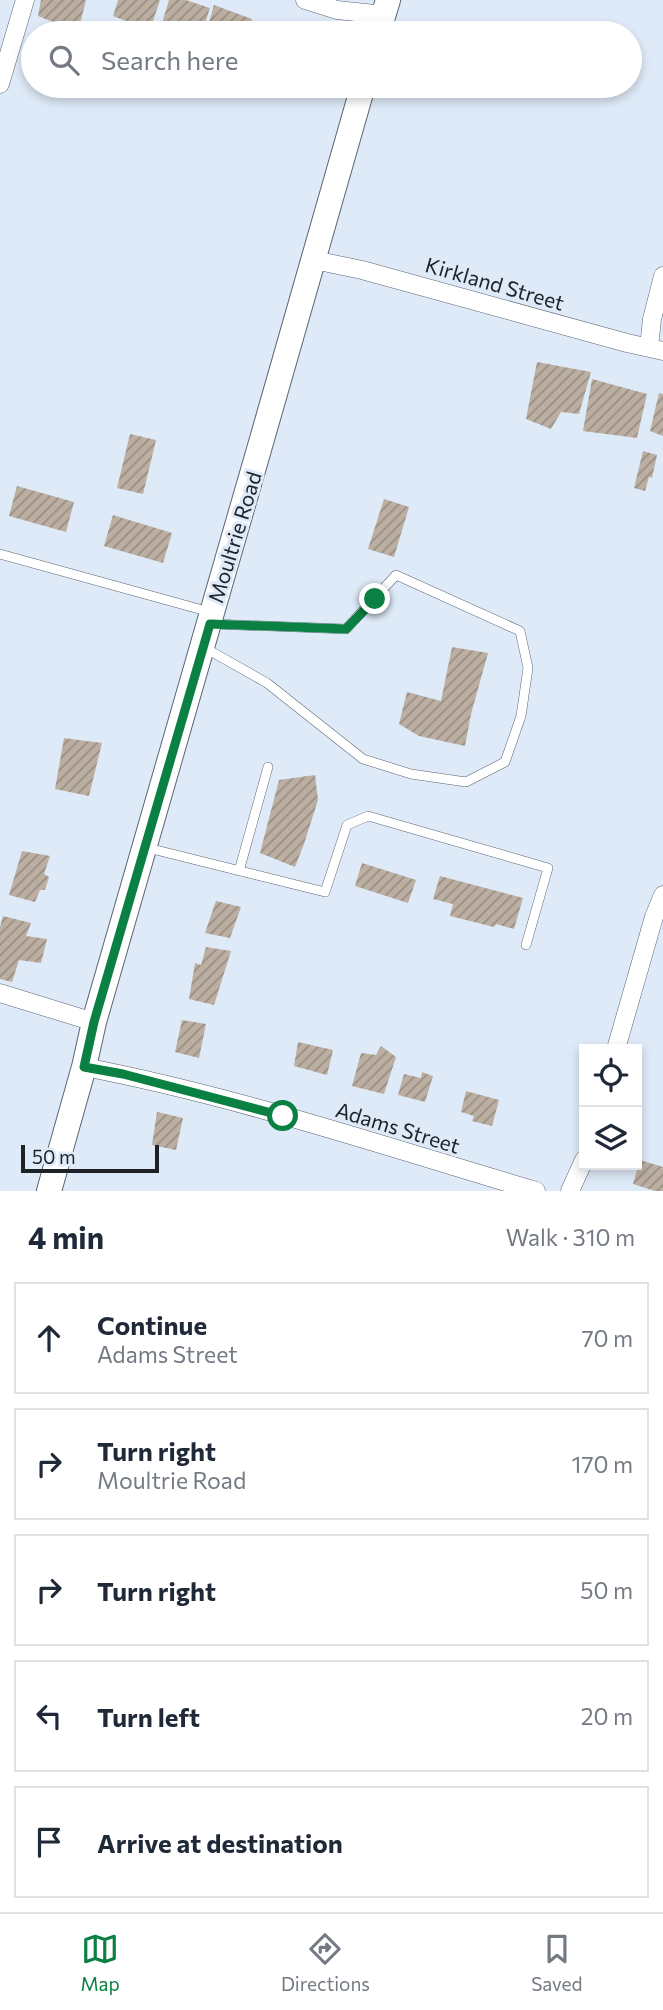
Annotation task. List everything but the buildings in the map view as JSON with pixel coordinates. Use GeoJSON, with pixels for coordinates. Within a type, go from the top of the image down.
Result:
{"type":"FeatureCollection","features":[{"type":"Feature","properties":{"kind":"street"},"geometry":{"type":"LineString","coordinates":[[0,84],[25,0]]}},
{"type":"Feature","properties":{"kind":"street"},"geometry":{"type":"LineString","coordinates":[[305,0],[337,9],[383,16]]}},
{"type":"Feature","properties":{"kind":"street","name":"Moultrie Road"},"geometry":{"type":"LineString","coordinates":[[49,1191],[94,1022],[247,499],[360,98]]}},
{"type":"Feature","properties":{"kind":"street","name":"Kirkland Street"},"geometry":{"type":"LineString","coordinates":[[314,260],[362,270],[656,349]]}},
{"type":"Feature","properties":{"kind":"street"},"geometry":{"type":"LineString","coordinates":[[656,349],[652,319],[663,276]]}},
{"type":"Feature","properties":{"kind":"street"},"geometry":{"type":"LineString","coordinates":[[618,1044],[654,917],[663,895]]}},
{"type":"Feature","properties":{"kind":"street"},"geometry":{"type":"LineString","coordinates":[[0,993],[94,1022]]}},
{"type":"Feature","properties":{"kind":"street","name":"Adams Street"},"geometry":{"type":"LineString","coordinates":[[84,1067],[123,1074],[283,1116],[536,1191]]}},
{"type":"Feature","properties":{"kind":"street"},"geometry":{"type":"LineString","coordinates":[[570,1191],[579,1170]]}},
{"type":"Feature","properties":{"kind":"lane"},"geometry":{"type":"LineString","coordinates":[[0,554],[208,628],[346,629],[396,575],[520,631],[528,668],[521,716],[505,762],[466,782],[411,774],[363,759],[267,683],[208,628]]}},
{"type":"Feature","properties":{"kind":"lane"},"geometry":{"type":"LineString","coordinates":[[239,871],[268,767]]}},
{"type":"Feature","properties":{"kind":"lane"},"geometry":{"type":"LineString","coordinates":[[145,847],[325,892],[347,825],[368,816],[548,868],[526,945]]}},
{"type":"Feature","properties":{"kind":"route"},"geometry":{"type":"LineString","coordinates":[[283,1116],[123,1074],[84,1067],[94,1022],[210,624],[346,629],[375,599]]}}]}
